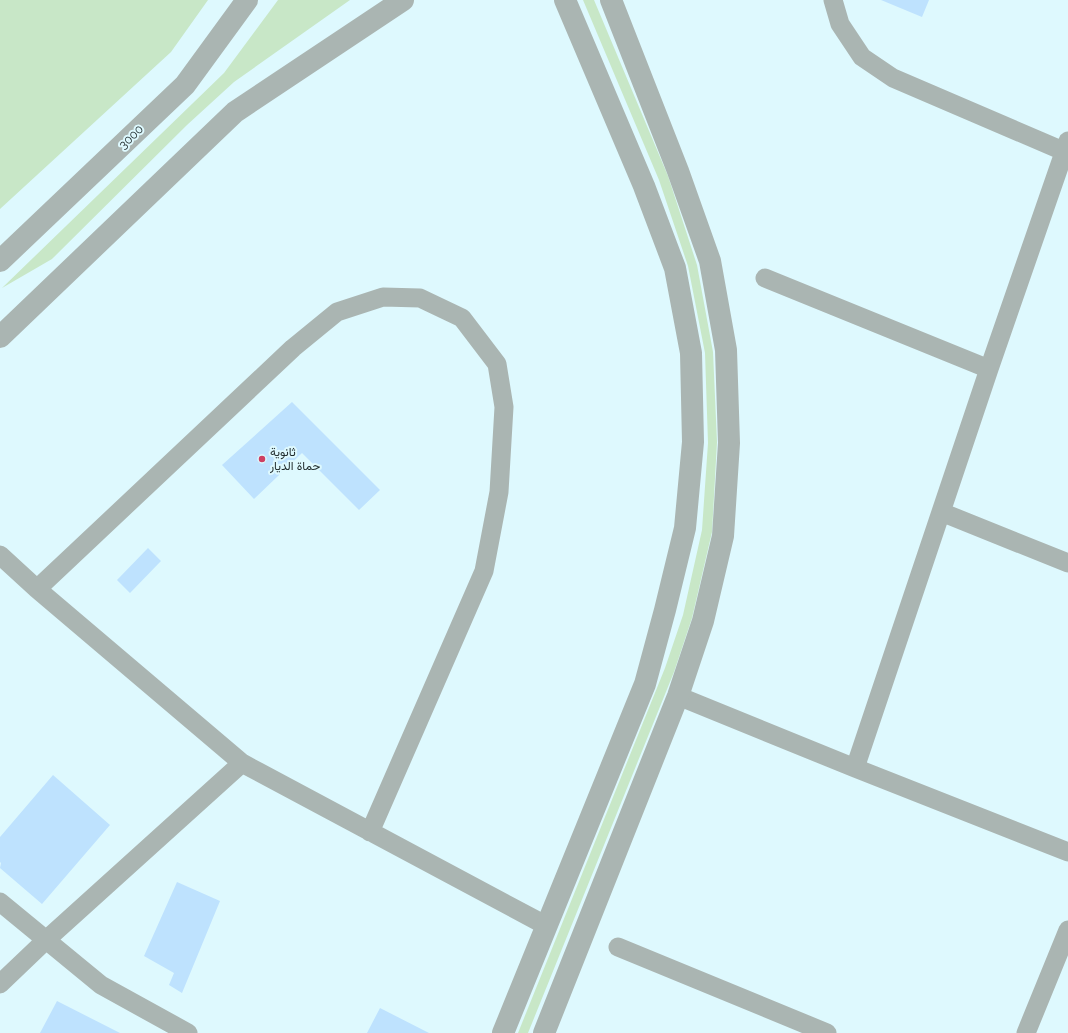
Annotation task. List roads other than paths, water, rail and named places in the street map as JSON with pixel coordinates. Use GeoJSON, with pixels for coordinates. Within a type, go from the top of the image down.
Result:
{"type":"FeatureCollection","features":[{"type":"Feature","properties":{"kind":"street","name":"3000"},"geometry":{"type":"LineString","coordinates":[[0,261],[184,85],[248,0]]}},
{"type":"Feature","properties":{"kind":"street"},"geometry":{"type":"LineString","coordinates":[[0,337],[235,112],[403,0]]}},
{"type":"Feature","properties":{"kind":"street"},"geometry":{"type":"LineString","coordinates":[[503,1033],[645,684],[685,528],[693,442],[691,353],[675,268],[644,186],[565,0]]}},
{"type":"Feature","properties":{"kind":"street"},"geometry":{"type":"LineString","coordinates":[[544,1033],[678,696],[703,621],[723,536],[729,443],[726,350],[710,261],[678,171],[611,0]]}},
{"type":"Feature","properties":{"kind":"street"},"geometry":{"type":"LineString","coordinates":[[832,0],[840,24],[862,57],[893,78],[1067,148],[941,512],[855,768]]}},
{"type":"Feature","properties":{"kind":"street"},"geometry":{"type":"LineString","coordinates":[[765,278],[990,369]]}},
{"type":"Feature","properties":{"kind":"street"},"geometry":{"type":"LineString","coordinates":[[38,589],[293,348],[337,312],[383,297],[420,298],[462,318],[497,364],[504,407],[499,492],[484,571],[370,832]]}},
{"type":"Feature","properties":{"kind":"street"},"geometry":{"type":"LineString","coordinates":[[941,512],[1068,563]]}},
{"type":"Feature","properties":{"kind":"street"},"geometry":{"type":"LineString","coordinates":[[0,555],[242,763],[547,926]]}},
{"type":"Feature","properties":{"kind":"street"},"geometry":{"type":"LineString","coordinates":[[678,696],[1068,852]]}},
{"type":"Feature","properties":{"kind":"street"},"geometry":{"type":"LineString","coordinates":[[0,984],[46,940],[242,763]]}},
{"type":"Feature","properties":{"kind":"street"},"geometry":{"type":"LineString","coordinates":[[0,902],[101,985],[188,1033]]}},
{"type":"Feature","properties":{"kind":"street"},"geometry":{"type":"LineString","coordinates":[[1026,1033],[1068,930]]}},
{"type":"Feature","properties":{"kind":"street"},"geometry":{"type":"LineString","coordinates":[[618,947],[827,1033]]}},
{"type":"Feature","properties":{"kind":"place","name":"ثانوية حماة الديار"},"geometry":{"type":"Point","coordinates":[262,459]}}]}
